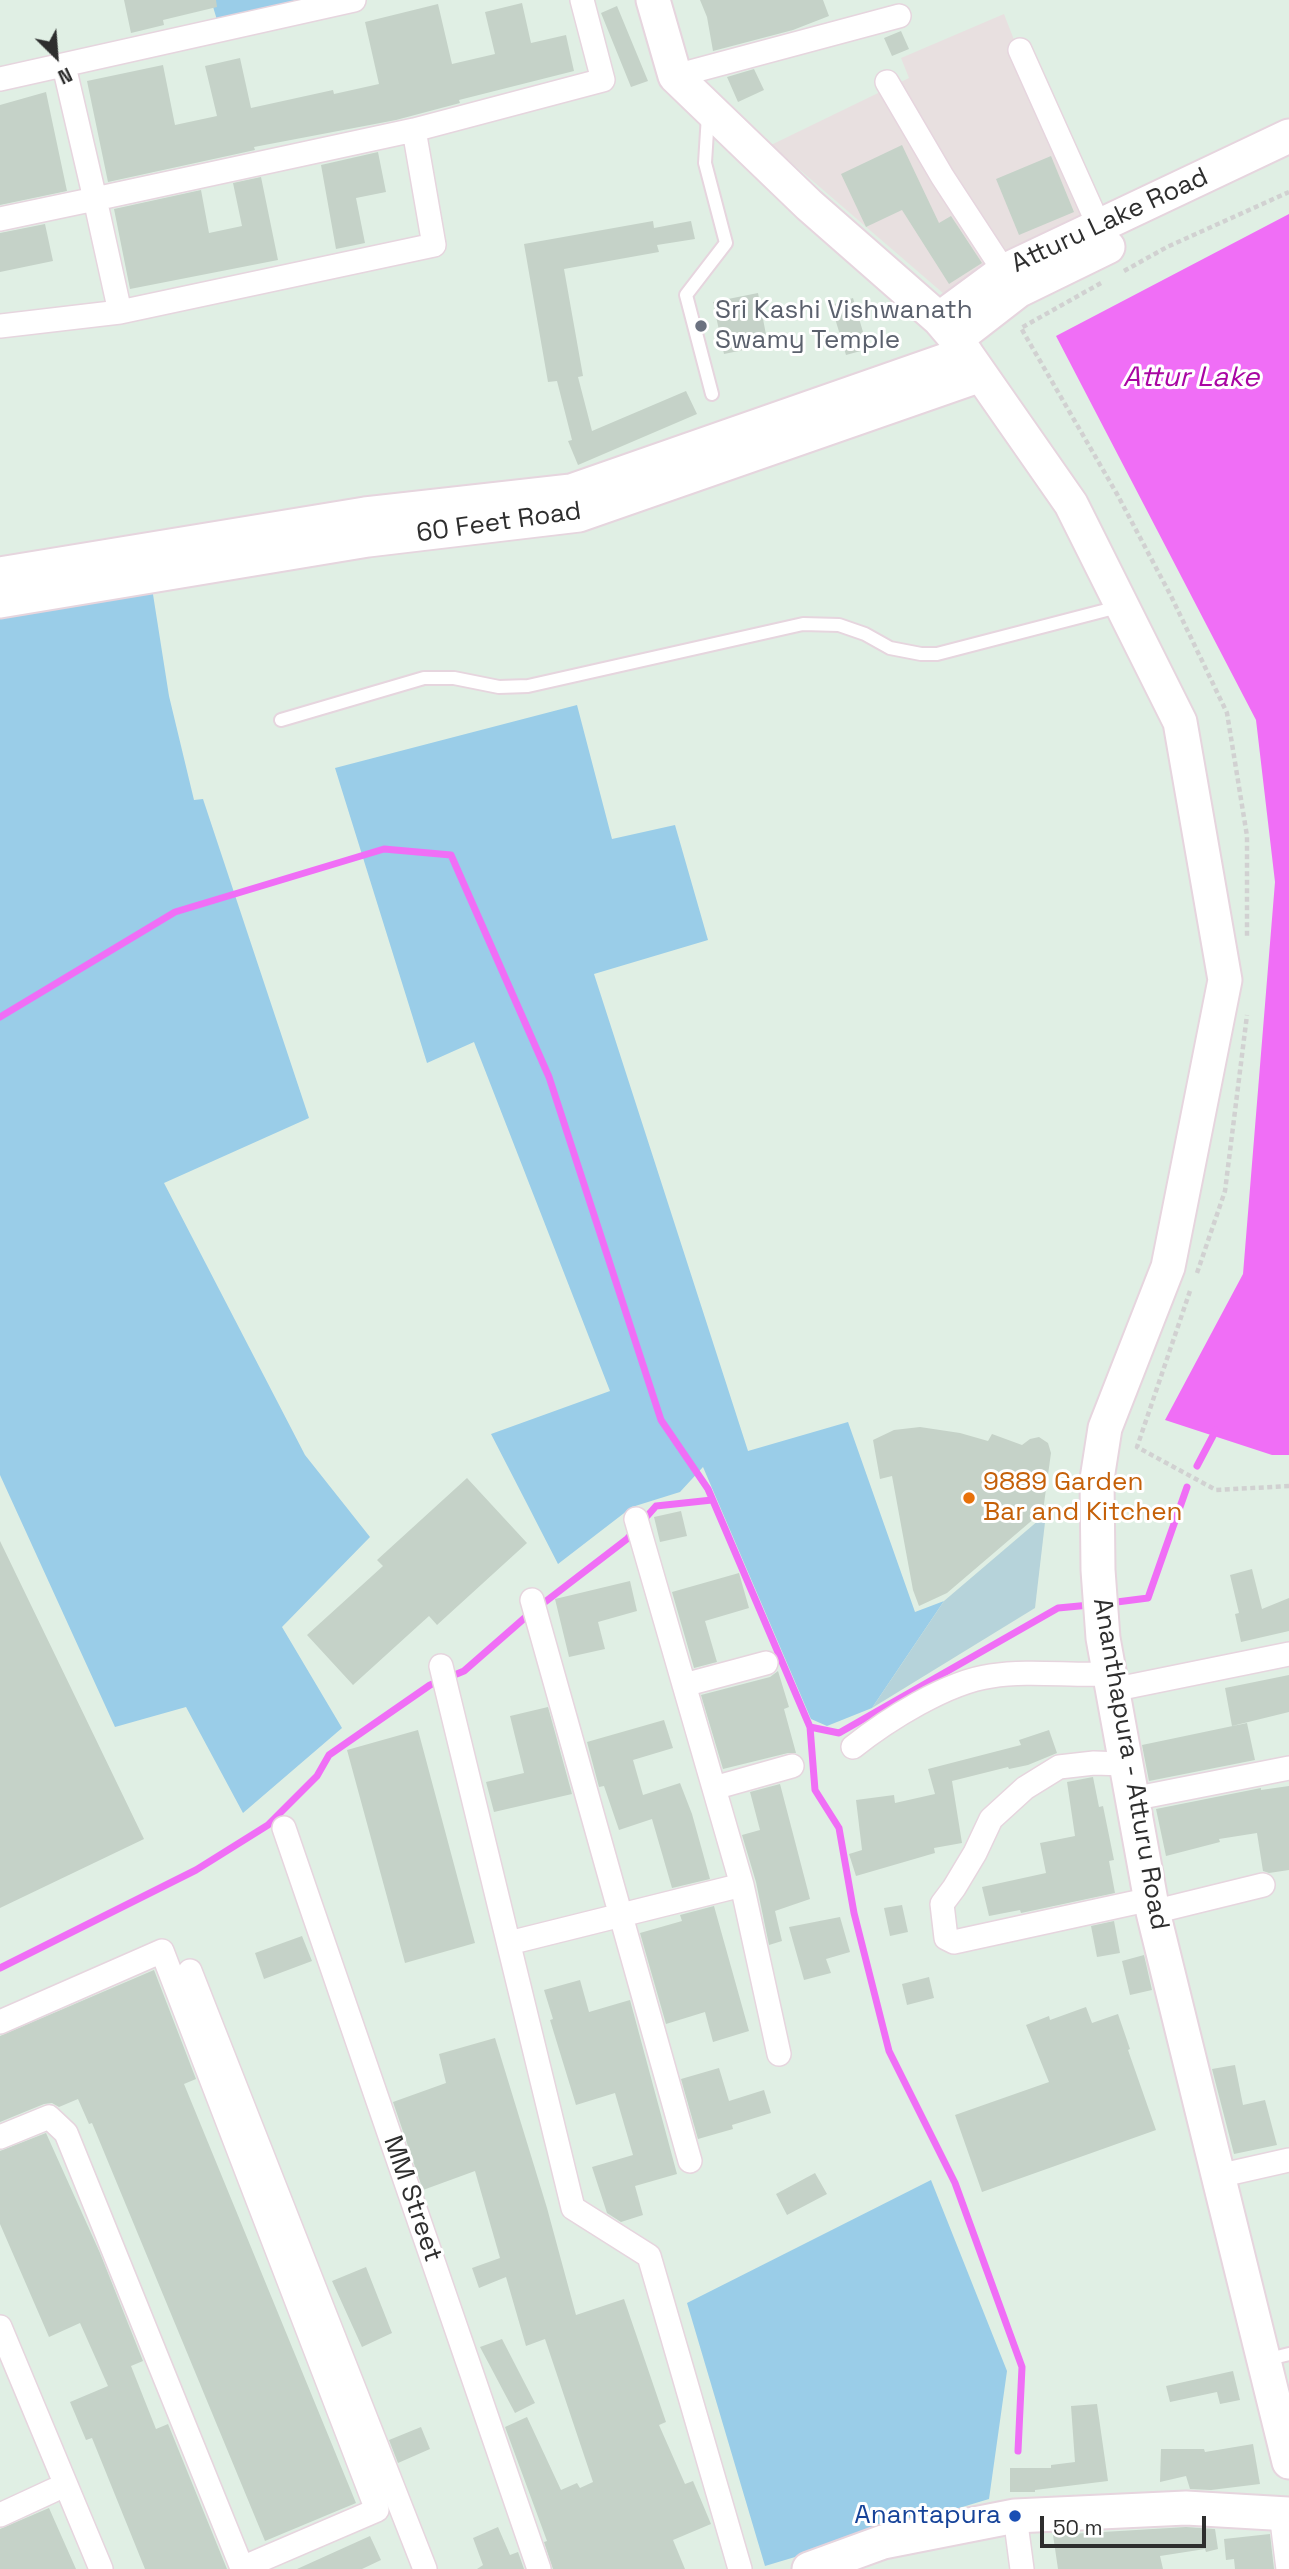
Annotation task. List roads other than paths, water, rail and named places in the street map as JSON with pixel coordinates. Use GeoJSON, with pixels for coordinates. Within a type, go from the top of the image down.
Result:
{"type":"FeatureCollection","features":[{"type":"Feature","properties":{"kind":"street"},"geometry":{"type":"LineString","coordinates":[[0,79],[354,0]]}},
{"type":"Feature","properties":{"kind":"street"},"geometry":{"type":"LineString","coordinates":[[0,219],[414,130],[603,80],[582,0]]}},
{"type":"Feature","properties":{"kind":"street","name":"Ananthapura - Atturu Road"},"geometry":{"type":"LineString","coordinates":[[653,0],[675,76],[960,346],[1071,504],[1180,722],[1225,980],[1168,1267],[1105,1428],[1097,1479],[1098,1570],[1103,1639],[1152,1906],[1218,2176],[1276,2357],[1289,2462]]}},
{"type":"Feature","properties":{"kind":"street"},"geometry":{"type":"LineString","coordinates":[[675,76],[899,16]]}},
{"type":"Feature","properties":{"kind":"street"},"geometry":{"type":"LineString","coordinates":[[1020,50],[1099,226]]}},
{"type":"Feature","properties":{"kind":"street"},"geometry":{"type":"LineString","coordinates":[[64,66],[120,312]]}},
{"type":"Feature","properties":{"kind":"street"},"geometry":{"type":"LineString","coordinates":[[887,82],[942,176],[1004,271]]}},
{"type":"Feature","properties":{"kind":"street"},"geometry":{"type":"LineString","coordinates":[[0,326],[120,312],[435,245],[414,130]]}},
{"type":"Feature","properties":{"kind":"street","name":"Atturu Lake Road"},"geometry":{"type":"LineString","coordinates":[[960,346],[1004,271],[1289,136]]}},
{"type":"Feature","properties":{"kind":"street","name":"Atturu Lake Road"},"geometry":{"type":"LineString","coordinates":[[960,346],[1018,291],[1289,157]]}},
{"type":"Feature","properties":{"kind":"street","name":"60 Feet Road"},"geometry":{"type":"LineString","coordinates":[[0,574],[365,514],[571,491],[960,346]]}},
{"type":"Feature","properties":{"kind":"street","name":"60 Feet Road"},"geometry":{"type":"LineString","coordinates":[[0,601],[368,540],[579,515],[960,346]]}},
{"type":"Feature","properties":{"kind":"street"},"geometry":{"type":"LineString","coordinates":[[635,1519],[742,1885],[779,2054]]}},
{"type":"Feature","properties":{"kind":"street"},"geometry":{"type":"LineString","coordinates":[[532,1600],[690,2161]]}},
{"type":"Feature","properties":{"kind":"street"},"geometry":{"type":"LineString","coordinates":[[853,1746],[879,1726],[954,1686],[990,1676],[1111,1682],[1289,1654]]}},
{"type":"Feature","properties":{"kind":"street"},"geometry":{"type":"LineString","coordinates":[[684,1685],[766,1663]]}},
{"type":"Feature","properties":{"kind":"street"},"geometry":{"type":"LineString","coordinates":[[442,1666],[573,2208],[649,2256],[740,2569]]}},
{"type":"Feature","properties":{"kind":"street"},"geometry":{"type":"LineString","coordinates":[[1125,1764],[1094,1763],[1059,1767],[1025,1788],[991,1819],[975,1853],[942,1903],[946,1938],[954,1942],[1263,1885]]}},
{"type":"Feature","properties":{"kind":"street"},"geometry":{"type":"LineString","coordinates":[[714,1788],[792,1766]]}},
{"type":"Feature","properties":{"kind":"street"},"geometry":{"type":"LineString","coordinates":[[1132,1799],[1289,1768]]}},
{"type":"Feature","properties":{"kind":"street","name":"MM Street"},"geometry":{"type":"LineString","coordinates":[[284,1828],[539,2569]]}},
{"type":"Feature","properties":{"kind":"street"},"geometry":{"type":"LineString","coordinates":[[509,1943],[742,1885]]}},
{"type":"Feature","properties":{"kind":"street"},"geometry":{"type":"LineString","coordinates":[[0,2022],[162,1951],[377,2510],[242,2568],[66,2133],[49,2117],[0,2137]]}},
{"type":"Feature","properties":{"kind":"street"},"geometry":{"type":"LineString","coordinates":[[190,1970],[425,2569]]}},
{"type":"Feature","properties":{"kind":"street"},"geometry":{"type":"LineString","coordinates":[[1218,2176],[1289,2160]]}},
{"type":"Feature","properties":{"kind":"street"},"geometry":{"type":"LineString","coordinates":[[0,2327],[101,2569]]}},
{"type":"Feature","properties":{"kind":"street"},"geometry":{"type":"LineString","coordinates":[[0,2515],[54,2490]]}},
{"type":"Feature","properties":{"kind":"street"},"geometry":{"type":"LineString","coordinates":[[809,2569],[883,2542],[1016,2516],[1186,2508],[1285,2513],[1288,2569]]}},
{"type":"Feature","properties":{"kind":"street"},"geometry":{"type":"LineString","coordinates":[[1016,2516],[1022,2569]]}},
{"type":"Feature","properties":{"kind":"lane"},"geometry":{"type":"LineString","coordinates":[[708,108],[705,163],[726,243],[686,295],[712,394]]}},
{"type":"Feature","properties":{"kind":"lane"},"geometry":{"type":"LineString","coordinates":[[281,720],[425,678],[454,678],[499,687],[528,686],[803,624],[839,625],[890,648],[920,654],[937,654],[1122,606]]}},
{"type":"Feature","properties":{"kind":"water","name":"Attur Lake"},"geometry":{"type":"Polygon","coordinates":[[[1289,214],[1289,1455],[1272,1455],[1165,1420],[1243,1274],[1275,882],[1256,720],[1056,336],[1289,214]]]}},
{"type":"Feature","properties":{"kind":"waterway"},"geometry":{"type":"LineString","coordinates":[[0,1017],[175,912],[384,849],[451,855],[549,1077],[661,1420],[708,1489],[810,1727],[839,1733],[1058,1608],[1090,1605]]}},
{"type":"Feature","properties":{"kind":"waterway"},"geometry":{"type":"LineString","coordinates":[[1197,1466],[1216,1430]]}},
{"type":"Feature","properties":{"kind":"waterway"},"geometry":{"type":"LineString","coordinates":[[1109,1603],[1148,1598],[1187,1487]]}},
{"type":"Feature","properties":{"kind":"waterway"},"geometry":{"type":"LineString","coordinates":[[0,1968],[196,1870],[268,1825],[317,1776],[329,1755],[430,1685],[464,1671],[528,1615],[627,1539],[656,1506],[712,1500]]}},
{"type":"Feature","properties":{"kind":"waterway"},"geometry":{"type":"LineString","coordinates":[[810,1727],[815,1790],[839,1828],[854,1913],[889,2051],[955,2183],[1022,2367],[1018,2451]]}},
{"type":"Feature","properties":{"kind":"place","name":"Sri Kashi Vishwanath Swamy Temple"},"geometry":{"type":"Point","coordinates":[701,326]}},
{"type":"Feature","properties":{"kind":"place","name":"9889 Garden Bar and Kitchen"},"geometry":{"type":"Point","coordinates":[969,1498]}},
{"type":"Feature","properties":{"kind":"place","name":"Anantapura"},"geometry":{"type":"Point","coordinates":[1015,2516]}}]}
